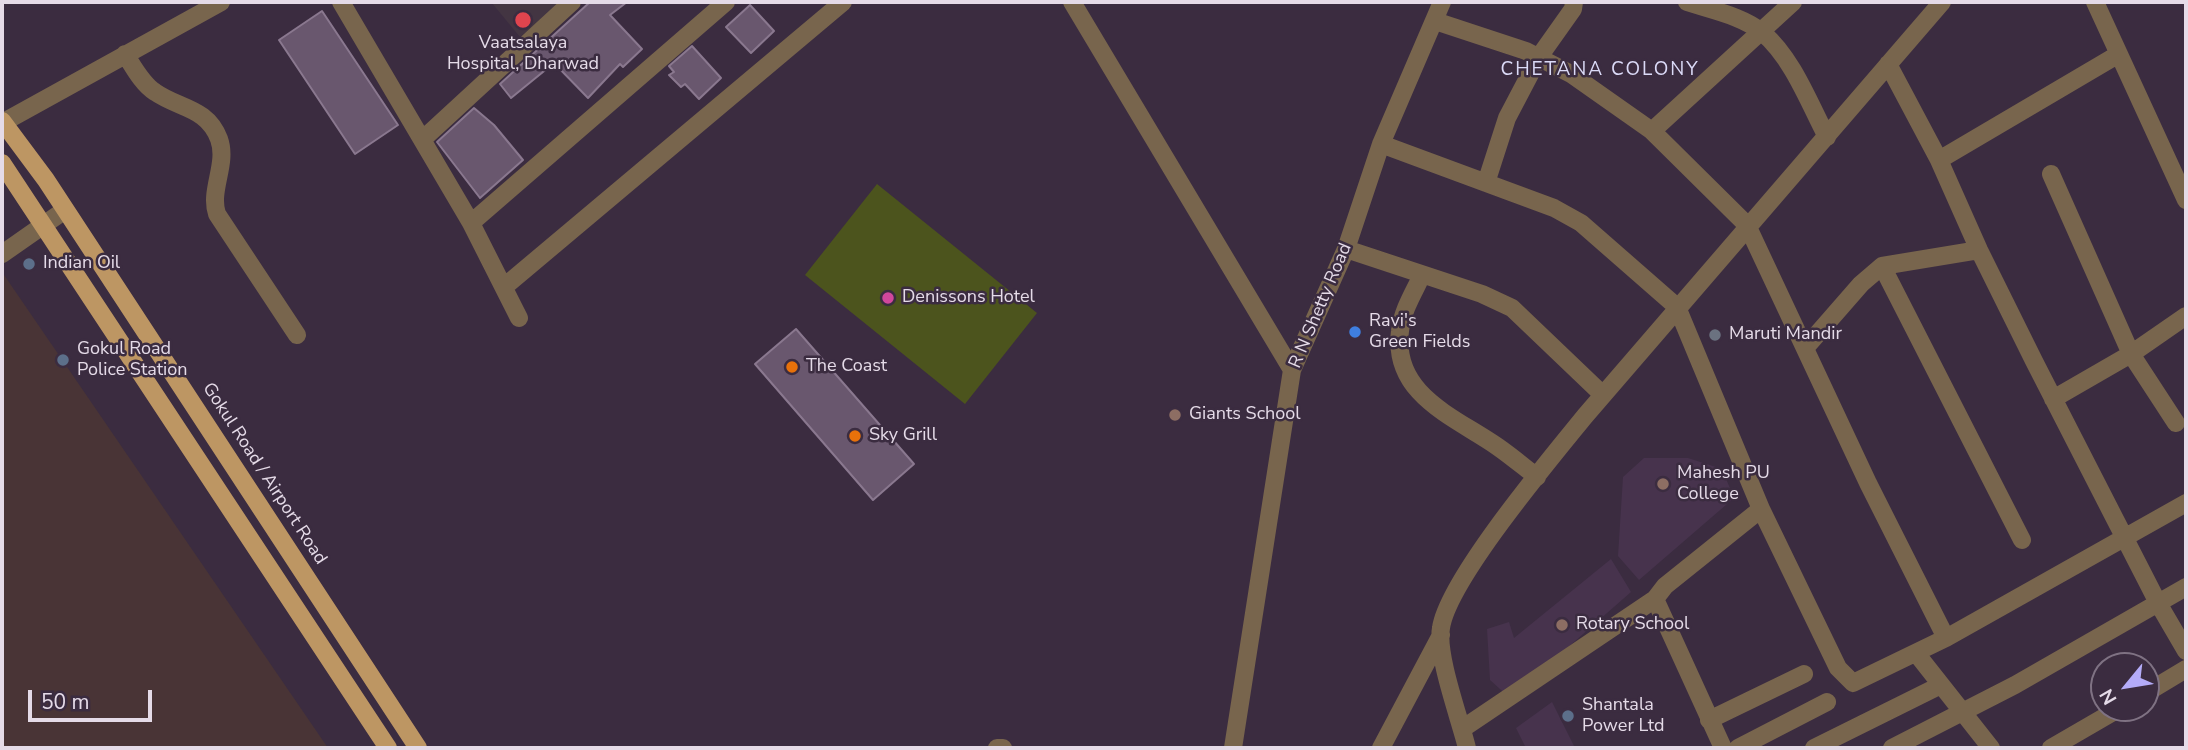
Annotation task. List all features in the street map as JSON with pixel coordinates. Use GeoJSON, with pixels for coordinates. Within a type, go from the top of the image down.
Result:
{"type":"FeatureCollection","features":[{"type":"Feature","properties":{"kind":"main road","name":"Gokul Road / Airport Road"},"geometry":{"type":"LineString","coordinates":[[2,122],[65,211],[418,748]]}},
{"type":"Feature","properties":{"kind":"main road"},"geometry":{"type":"LineString","coordinates":[[2,163],[388,748]]}},
{"type":"Feature","properties":{"kind":"street"},"geometry":{"type":"LineString","coordinates":[[2,122],[221,2]]}},
{"type":"Feature","properties":{"kind":"street"},"geometry":{"type":"LineString","coordinates":[[341,2],[471,223],[519,318]]}},
{"type":"Feature","properties":{"kind":"street"},"geometry":{"type":"LineString","coordinates":[[422,140],[572,2]]}},
{"type":"Feature","properties":{"kind":"street"},"geometry":{"type":"LineString","coordinates":[[471,223],[726,2]]}},
{"type":"Feature","properties":{"kind":"street"},"geometry":{"type":"LineString","coordinates":[[504,286],[843,2]]}},
{"type":"Feature","properties":{"kind":"street"},"geometry":{"type":"LineString","coordinates":[[1072,2],[1293,370]]}},
{"type":"Feature","properties":{"kind":"street","name":"R N Shetty Road"},"geometry":{"type":"LineString","coordinates":[[1233,748],[1293,370],[1346,249],[1381,144],[1442,2]]}},
{"type":"Feature","properties":{"kind":"street"},"geometry":{"type":"LineString","coordinates":[[1486,183],[1507,118],[1539,57],[1573,9],[1574,2]]}},
{"type":"Feature","properties":{"kind":"street"},"geometry":{"type":"LineString","coordinates":[[1688,2],[1734,18],[1762,32],[1784,57],[1827,137]]}},
{"type":"Feature","properties":{"kind":"street"},"geometry":{"type":"LineString","coordinates":[[1652,131],[1793,2]]}},
{"type":"Feature","properties":{"kind":"street"},"geometry":{"type":"LineString","coordinates":[[1381,748],[1441,635],[1449,603],[1537,477],[1677,307],[1942,2]]}},
{"type":"Feature","properties":{"kind":"street"},"geometry":{"type":"LineString","coordinates":[[2095,2],[2186,200]]}},
{"type":"Feature","properties":{"kind":"street"},"geometry":{"type":"LineString","coordinates":[[1435,21],[1539,57],[1571,74],[1652,131],[1747,225],[1868,483],[1946,638]]}},
{"type":"Feature","properties":{"kind":"street"},"geometry":{"type":"LineString","coordinates":[[125,54],[155,93],[204,115],[219,138],[222,153],[215,199],[217,214],[297,335]]}},
{"type":"Feature","properties":{"kind":"street"},"geometry":{"type":"LineString","coordinates":[[1939,160],[2119,54]]}},
{"type":"Feature","properties":{"kind":"street"},"geometry":{"type":"LineString","coordinates":[[1888,64],[1939,160],[1979,250],[2053,399],[2158,603],[2186,651]]}},
{"type":"Feature","properties":{"kind":"street"},"geometry":{"type":"LineString","coordinates":[[1381,144],[1554,208],[1581,223],[1677,307],[1761,509],[1846,679],[1853,683],[1861,682],[1946,638],[2186,503]]}},
{"type":"Feature","properties":{"kind":"street"},"geometry":{"type":"LineString","coordinates":[[2051,174],[2131,354],[2176,423]]}},
{"type":"Feature","properties":{"kind":"street"},"geometry":{"type":"LineString","coordinates":[[2,254],[65,211]]}},
{"type":"Feature","properties":{"kind":"street"},"geometry":{"type":"LineString","coordinates":[[1346,249],[1482,294],[1512,308],[1603,395]]}},
{"type":"Feature","properties":{"kind":"street"},"geometry":{"type":"LineString","coordinates":[[1806,347],[1866,278],[1882,266],[1979,250]]}},
{"type":"Feature","properties":{"kind":"street"},"geometry":{"type":"LineString","coordinates":[[1882,266],[2022,540]]}},
{"type":"Feature","properties":{"kind":"street"},"geometry":{"type":"LineString","coordinates":[[1422,275],[1400,329],[1400,356],[1410,382],[1428,403],[1499,447],[1537,477]]}},
{"type":"Feature","properties":{"kind":"street"},"geometry":{"type":"LineString","coordinates":[[2053,399],[2131,354],[2186,316]]}},
{"type":"Feature","properties":{"kind":"street"},"geometry":{"type":"LineString","coordinates":[[1453,748],[1461,725],[1655,599],[1665,586],[1761,509]]}},
{"type":"Feature","properties":{"kind":"street"},"geometry":{"type":"LineString","coordinates":[[1892,748],[1963,713],[2186,587]]}},
{"type":"Feature","properties":{"kind":"street"},"geometry":{"type":"LineString","coordinates":[[1655,599],[1723,748]]}},
{"type":"Feature","properties":{"kind":"street"},"geometry":{"type":"LineString","coordinates":[[1441,635],[1467,748]]}},
{"type":"Feature","properties":{"kind":"street"},"geometry":{"type":"LineString","coordinates":[[1916,653],[1991,748]]}},
{"type":"Feature","properties":{"kind":"street"},"geometry":{"type":"LineString","coordinates":[[2160,685],[2186,669]]}},
{"type":"Feature","properties":{"kind":"street"},"geometry":{"type":"LineString","coordinates":[[1709,720],[1804,674]]}},
{"type":"Feature","properties":{"kind":"street"},"geometry":{"type":"LineString","coordinates":[[1814,748],[1941,685]]}},
{"type":"Feature","properties":{"kind":"street"},"geometry":{"type":"LineString","coordinates":[[1738,748],[1827,702]]}},
{"type":"Feature","properties":{"kind":"street"},"geometry":{"type":"LineString","coordinates":[[2051,748],[2096,722]]}},
{"type":"Feature","properties":{"kind":"street"},"geometry":{"type":"LineString","coordinates":[[998,748],[1003,748]]}},
{"type":"Feature","properties":{"kind":"shaded area","name":"Vaatsalaya Hospital, Dharwad"},"geometry":{"type":"Polygon","coordinates":[[[491,2],[563,2],[520,37],[491,2]]]}},
{"type":"Feature","properties":{"kind":"shaded area"},"geometry":{"type":"Polygon","coordinates":[[[2,272],[328,748],[2,748],[2,272]]]}},
{"type":"Feature","properties":{"kind":"shaded area","name":"Mahesh PU College"},"geometry":{"type":"Polygon","coordinates":[[[1644,458],[1688,458],[1722,469],[1734,498],[1639,580],[1618,556],[1623,477],[1644,458]]]}},
{"type":"Feature","properties":{"kind":"shaded area","name":"Rotary School"},"geometry":{"type":"Polygon","coordinates":[[[1611,559],[1631,592],[1510,698],[1490,680],[1487,629],[1509,622],[1514,638],[1611,559]]]}},
{"type":"Feature","properties":{"kind":"shaded area"},"geometry":{"type":"Polygon","coordinates":[[[1552,702],[1575,748],[1526,748],[1516,728],[1552,702]]]}},
{"type":"Feature","properties":{"kind":"green space"},"geometry":{"type":"Polygon","coordinates":[[[877,184],[1037,313],[965,404],[805,275],[877,184]]]}},
{"type":"Feature","properties":{"kind":"building"},"geometry":{"type":"Polygon","coordinates":[[[590,2],[627,2],[610,15],[642,49],[623,67],[620,64],[588,98],[554,63],[511,98],[500,84],[590,2]]]}},
{"type":"Feature","properties":{"kind":"building"},"geometry":{"type":"Polygon","coordinates":[[[750,5],[774,31],[751,53],[726,27],[750,5]]]}},
{"type":"Feature","properties":{"kind":"building"},"geometry":{"type":"Polygon","coordinates":[[[322,11],[398,125],[355,154],[279,40],[322,11]]]}},
{"type":"Feature","properties":{"kind":"building"},"geometry":{"type":"Polygon","coordinates":[[[692,46],[721,78],[699,99],[685,84],[681,87],[669,75],[674,72],[669,66],[692,46]]]}},
{"type":"Feature","properties":{"kind":"building"},"geometry":{"type":"Polygon","coordinates":[[[474,108],[494,125],[523,160],[480,198],[437,142],[474,108]]]}},
{"type":"Feature","properties":{"kind":"building"},"geometry":{"type":"Polygon","coordinates":[[[796,329],[914,464],[873,500],[755,364],[796,329]]]}},
{"type":"Feature","properties":{"kind":"place","name":"Vaatsalaya Hospital, Dharwad"},"geometry":{"type":"Point","coordinates":[523,20]}},
{"type":"Feature","properties":{"kind":"place","name":"Indian Oil"},"geometry":{"type":"Point","coordinates":[29,264]}},
{"type":"Feature","properties":{"kind":"place","name":"Denissons Hotel"},"geometry":{"type":"Point","coordinates":[888,298]}},
{"type":"Feature","properties":{"kind":"place","name":"Ravi's Green Fields"},"geometry":{"type":"Point","coordinates":[1355,332]}},
{"type":"Feature","properties":{"kind":"place","name":"Maruti Mandir"},"geometry":{"type":"Point","coordinates":[1715,335]}},
{"type":"Feature","properties":{"kind":"place","name":"Gokul Road Police Station"},"geometry":{"type":"Point","coordinates":[63,360]}},
{"type":"Feature","properties":{"kind":"place","name":"The Coast"},"geometry":{"type":"Point","coordinates":[792,367]}},
{"type":"Feature","properties":{"kind":"place","name":"Giants School"},"geometry":{"type":"Point","coordinates":[1175,415]}},
{"type":"Feature","properties":{"kind":"place","name":"Sky Grill"},"geometry":{"type":"Point","coordinates":[855,436]}},
{"type":"Feature","properties":{"kind":"place","name":"Mahesh PU College"},"geometry":{"type":"Point","coordinates":[1663,484]}},
{"type":"Feature","properties":{"kind":"place","name":"Rotary School"},"geometry":{"type":"Point","coordinates":[1562,625]}},
{"type":"Feature","properties":{"kind":"place","name":"Shantala Power Ltd"},"geometry":{"type":"Point","coordinates":[1568,716]}},
{"type":"Feature","properties":{"kind":"district","name":"CHETANA COLONY"},"geometry":{"type":"Point","coordinates":[1600,70]}}]}
